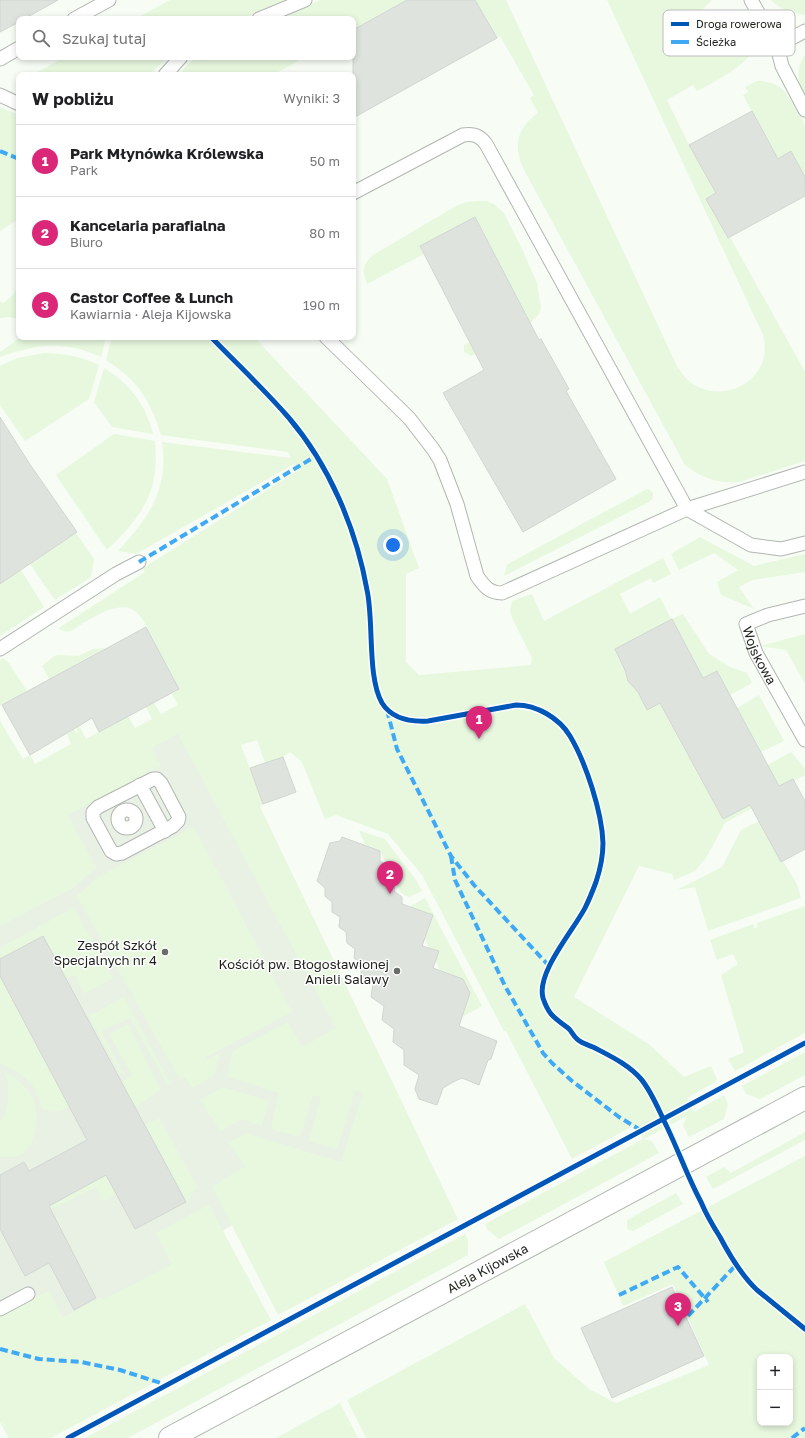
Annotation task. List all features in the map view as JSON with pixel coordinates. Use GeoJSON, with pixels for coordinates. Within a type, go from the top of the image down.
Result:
{"type":"FeatureCollection","features":[{"type":"Feature","properties":{"kind":"street","name":"Aleja Kijowska"},"geometry":{"type":"LineString","coordinates":[[170,1438],[805,1098]]}},
{"type":"Feature","properties":{"kind":"lane"},"geometry":{"type":"LineString","coordinates":[[80,16],[109,0]]}},
{"type":"Feature","properties":{"kind":"lane"},"geometry":{"type":"LineString","coordinates":[[266,16],[305,0]]}},
{"type":"Feature","properties":{"kind":"lane"},"geometry":{"type":"LineString","coordinates":[[751,0],[756,10]]}},
{"type":"Feature","properties":{"kind":"lane"},"geometry":{"type":"LineString","coordinates":[[795,36],[805,31]]}},
{"type":"Feature","properties":{"kind":"lane"},"geometry":{"type":"LineString","coordinates":[[0,59],[16,50]]}},
{"type":"Feature","properties":{"kind":"lane"},"geometry":{"type":"LineString","coordinates":[[779,56],[782,66],[805,110]]}},
{"type":"Feature","properties":{"kind":"lane"},"geometry":{"type":"LineString","coordinates":[[168,72],[178,60]]}},
{"type":"Feature","properties":{"kind":"lane"},"geometry":{"type":"LineString","coordinates":[[0,95],[16,103]]}},
{"type":"Feature","properties":{"kind":"lane"},"geometry":{"type":"LineString","coordinates":[[356,191],[463,135],[470,134],[482,138],[687,509],[751,545],[781,549],[805,543]]}},
{"type":"Feature","properties":{"kind":"lane"},"geometry":{"type":"LineString","coordinates":[[329,340],[409,418],[433,449],[440,460],[457,504],[477,576],[482,584],[495,593],[502,593],[687,509],[805,472]]}},
{"type":"Feature","properties":{"kind":"lane"},"geometry":{"type":"LineString","coordinates":[[0,649],[116,574],[139,562]]}},
{"type":"Feature","properties":{"kind":"lane","name":"Wojskowa"},"geometry":{"type":"LineString","coordinates":[[805,606],[768,615],[746,624],[756,653],[805,740]]}},
{"type":"Feature","properties":{"kind":"lane"},"geometry":{"type":"LineString","coordinates":[[151,780],[157,780],[161,783],[168,797],[179,817],[176,825],[122,854],[116,854],[111,851],[94,818],[93,814],[95,809],[151,780]]}},
{"type":"Feature","properties":{"kind":"lane"},"geometry":{"type":"LineString","coordinates":[[140,785],[165,831]]}},
{"type":"Feature","properties":{"kind":"lane"},"geometry":{"type":"LineString","coordinates":[[133,821],[152,806],[168,797]]}},
{"type":"Feature","properties":{"kind":"lane"},"geometry":{"type":"LineString","coordinates":[[101,832],[118,823],[118,814],[122,810],[128,810],[140,844]]}},
{"type":"Feature","properties":{"kind":"lane"},"geometry":{"type":"LineString","coordinates":[[0,1310],[28,1294]]}},
{"type":"Feature","properties":{"kind":"shaded area","name":"Zespół Szkół Specjalnych nr 4"},"geometry":{"type":"Polygon","coordinates":[[[206,695],[420,1140],[227,1228],[215,1236],[219,1247],[25,1351],[0,1304],[0,805],[206,695]]]}},
{"type":"Feature","properties":{"kind":"green space"},"geometry":{"type":"Polygon","coordinates":[[[170,0],[287,0],[249,16],[141,16],[170,0]]]}},
{"type":"Feature","properties":{"kind":"green space"},"geometry":{"type":"Polygon","coordinates":[[[320,0],[407,0],[356,28],[356,16],[285,16],[320,0]]]}},
{"type":"Feature","properties":{"kind":"green space"},"geometry":{"type":"Polygon","coordinates":[[[475,0],[506,0],[676,364],[691,383],[705,390],[719,392],[733,389],[745,384],[755,375],[762,364],[765,350],[763,335],[607,0],[712,0],[702,10],[663,10],[663,56],[750,56],[741,65],[723,77],[697,91],[693,85],[667,100],[689,145],[716,193],[706,199],[727,238],[730,237],[805,372],[805,461],[739,482],[724,482],[710,479],[691,470],[685,465],[524,170],[518,154],[519,138],[525,125],[538,113],[530,98],[534,95],[500,36],[497,38],[475,0]]]}},
{"type":"Feature","properties":{"kind":"green space"},"geometry":{"type":"Polygon","coordinates":[[[771,0],[805,0],[805,15],[795,13],[795,10],[786,10],[771,0]]]}},
{"type":"Feature","properties":{"kind":"green space"},"geometry":{"type":"Polygon","coordinates":[[[805,54],[805,96],[798,75],[800,65],[805,54]]]}},
{"type":"Feature","properties":{"kind":"green space"},"geometry":{"type":"Polygon","coordinates":[[[60,60],[165,60],[152,72],[38,72],[60,60]]]}},
{"type":"Feature","properties":{"kind":"green space"},"geometry":{"type":"Polygon","coordinates":[[[193,60],[300,60],[278,72],[181,72],[193,60]]]}},
{"type":"Feature","properties":{"kind":"green space"},"geometry":{"type":"Polygon","coordinates":[[[757,81],[765,81],[782,88],[803,120],[805,127],[805,177],[791,152],[778,159],[743,95],[748,92],[745,87],[757,81]]]}},
{"type":"Feature","properties":{"kind":"green space"},"geometry":{"type":"Polygon","coordinates":[[[0,107],[16,114],[16,221],[0,231],[0,107]]]}},
{"type":"Feature","properties":{"kind":"green space"},"geometry":{"type":"Polygon","coordinates":[[[486,201],[494,204],[504,213],[537,283],[541,308],[539,314],[530,323],[471,356],[464,352],[464,345],[525,313],[475,217],[420,246],[424,254],[367,284],[364,275],[364,268],[373,255],[456,206],[466,202],[486,201]]]}},
{"type":"Feature","properties":{"kind":"green space"},"geometry":{"type":"Polygon","coordinates":[[[16,290],[16,318],[8,317],[0,318],[0,302],[3,303],[13,295],[16,290]]]}},
{"type":"Feature","properties":{"kind":"green space"},"geometry":{"type":"Polygon","coordinates":[[[17,340],[105,340],[101,357],[75,348],[63,346],[26,349],[0,357],[0,352],[17,340]]]}},
{"type":"Feature","properties":{"kind":"green space"},"geometry":{"type":"Polygon","coordinates":[[[111,340],[257,340],[387,479],[419,568],[406,574],[406,662],[419,675],[531,665],[532,658],[512,618],[510,610],[512,601],[532,594],[544,621],[663,558],[671,574],[653,583],[651,578],[620,594],[630,614],[660,597],[671,619],[615,650],[620,649],[649,683],[636,690],[638,692],[641,690],[660,703],[723,819],[750,805],[752,808],[725,823],[706,858],[695,871],[674,880],[672,874],[639,866],[574,997],[650,1045],[684,1077],[711,1066],[717,1079],[715,1082],[687,1098],[694,1112],[724,1095],[728,1104],[724,1119],[689,1137],[683,1125],[687,1116],[644,1139],[652,1141],[659,1153],[499,1239],[488,1230],[485,1224],[643,1139],[635,1125],[572,1159],[506,1031],[504,1031],[422,875],[388,834],[336,815],[325,819],[302,762],[290,752],[283,757],[265,763],[257,740],[241,745],[263,804],[260,807],[458,1219],[278,1315],[212,1187],[245,1166],[229,1143],[245,1133],[341,1162],[363,1093],[355,1090],[337,1149],[309,1141],[321,1097],[313,1095],[300,1137],[271,1129],[279,1093],[227,1076],[233,1051],[288,1022],[302,1047],[336,1028],[178,734],[152,748],[161,766],[68,815],[96,868],[73,888],[0,926],[0,721],[23,759],[30,755],[35,764],[71,744],[67,734],[74,729],[76,733],[78,731],[42,666],[54,656],[78,656],[93,649],[106,648],[66,670],[72,712],[86,739],[128,716],[135,728],[152,719],[146,707],[154,703],[161,714],[178,705],[172,694],[179,689],[165,661],[163,662],[159,654],[160,652],[146,625],[136,612],[129,608],[121,607],[103,612],[71,631],[67,632],[59,628],[145,572],[143,568],[299,470],[294,464],[136,554],[118,551],[139,526],[154,502],[159,489],[162,474],[162,442],[291,458],[288,452],[161,435],[157,422],[147,401],[135,383],[106,360],[111,340]]]}},
{"type":"Feature","properties":{"kind":"green space"},"geometry":{"type":"Polygon","coordinates":[[[45,353],[86,359],[99,365],[89,399],[25,441],[0,405],[0,366],[17,358],[45,353]]]}},
{"type":"Feature","properties":{"kind":"green space"},"geometry":{"type":"Polygon","coordinates":[[[104,368],[129,388],[141,404],[150,423],[153,434],[112,427],[94,402],[104,368]]]}},
{"type":"Feature","properties":{"kind":"green space"},"geometry":{"type":"Polygon","coordinates":[[[114,434],[155,441],[156,459],[155,475],[146,502],[130,526],[107,550],[56,475],[114,434]]]}},
{"type":"Feature","properties":{"kind":"green space"},"geometry":{"type":"Polygon","coordinates":[[[647,489],[653,493],[653,498],[649,502],[504,576],[507,565],[513,561],[647,489]]]}},
{"type":"Feature","properties":{"kind":"green space"},"geometry":{"type":"Polygon","coordinates":[[[76,533],[94,559],[91,577],[55,600],[30,564],[76,533]]]}},
{"type":"Feature","properties":{"kind":"green space"},"geometry":{"type":"Polygon","coordinates":[[[700,537],[754,566],[805,554],[805,572],[753,580],[739,587],[754,609],[721,595],[717,582],[738,570],[714,553],[679,570],[671,554],[700,537]]]}},
{"type":"Feature","properties":{"kind":"green space"},"geometry":{"type":"Polygon","coordinates":[[[21,570],[44,607],[0,636],[0,585],[21,570]]]}},
{"type":"Feature","properties":{"kind":"green space"},"geometry":{"type":"Polygon","coordinates":[[[683,614],[709,654],[730,667],[747,673],[752,683],[730,695],[717,671],[703,678],[671,619],[683,614]]]}},
{"type":"Feature","properties":{"kind":"green space"},"geometry":{"type":"Polygon","coordinates":[[[805,634],[805,684],[786,650],[760,646],[805,634]]]}},
{"type":"Feature","properties":{"kind":"green space"},"geometry":{"type":"Polygon","coordinates":[[[3,658],[8,662],[27,691],[0,706],[0,660],[3,658]]]}},
{"type":"Feature","properties":{"kind":"green space"},"geometry":{"type":"Polygon","coordinates":[[[759,695],[784,741],[761,752],[737,708],[759,695]]]}},
{"type":"Feature","properties":{"kind":"green space"},"geometry":{"type":"Polygon","coordinates":[[[791,752],[805,769],[805,775],[794,781],[793,779],[779,786],[768,765],[791,752]]]}},
{"type":"Feature","properties":{"kind":"green space"},"geometry":{"type":"Polygon","coordinates":[[[759,821],[781,862],[783,861],[797,884],[801,898],[708,931],[695,887],[677,890],[722,867],[741,830],[759,821]]]}},
{"type":"Feature","properties":{"kind":"green space"},"geometry":{"type":"Polygon","coordinates":[[[193,827],[292,1012],[206,1057],[207,1060],[220,1053],[214,1076],[192,1088],[185,1077],[180,1080],[77,896],[100,876],[193,827]]]}},
{"type":"Feature","properties":{"kind":"green space"},"geometry":{"type":"Polygon","coordinates":[[[359,831],[385,839],[416,880],[422,891],[409,897],[401,893],[380,851],[366,846],[359,831]]]}},
{"type":"Feature","properties":{"kind":"green space"},"geometry":{"type":"Polygon","coordinates":[[[425,898],[482,1006],[462,1017],[470,993],[463,979],[440,970],[409,907],[425,898]]]}},
{"type":"Feature","properties":{"kind":"green space"},"geometry":{"type":"Polygon","coordinates":[[[805,906],[805,1033],[735,1071],[728,1059],[744,1052],[721,975],[738,964],[733,954],[717,960],[710,940],[753,924],[754,928],[758,927],[757,923],[805,906]]]}},
{"type":"Feature","properties":{"kind":"green space"},"geometry":{"type":"Polygon","coordinates":[[[74,907],[113,978],[84,994],[74,975],[66,980],[44,936],[1,959],[0,948],[74,907]]]}},
{"type":"Feature","properties":{"kind":"green space"},"geometry":{"type":"Polygon","coordinates":[[[0,976],[70,1107],[56,1111],[49,1111],[42,1108],[37,1093],[27,1080],[15,1071],[0,1063],[0,976]]]}},
{"type":"Feature","properties":{"kind":"green space"},"geometry":{"type":"Polygon","coordinates":[[[124,997],[171,1084],[168,1086],[130,1018],[101,1031],[123,1072],[120,1074],[88,1015],[95,1013],[124,997]]]}},
{"type":"Feature","properties":{"kind":"green space"},"geometry":{"type":"Polygon","coordinates":[[[128,1024],[161,1090],[135,1107],[121,1082],[132,1076],[109,1034],[128,1024]]]}},
{"type":"Feature","properties":{"kind":"green space"},"geometry":{"type":"Polygon","coordinates":[[[805,1052],[805,1075],[760,1099],[746,1094],[742,1086],[805,1052]]]}},
{"type":"Feature","properties":{"kind":"green space"},"geometry":{"type":"Polygon","coordinates":[[[4,1072],[12,1076],[27,1089],[32,1097],[36,1111],[36,1128],[31,1144],[22,1154],[14,1157],[0,1157],[0,1123],[6,1111],[8,1101],[8,1083],[4,1072]]]}},
{"type":"Feature","properties":{"kind":"green space"},"geometry":{"type":"Polygon","coordinates":[[[223,1087],[269,1101],[262,1126],[242,1119],[220,1131],[200,1100],[223,1087]]]}},
{"type":"Feature","properties":{"kind":"green space"},"geometry":{"type":"Polygon","coordinates":[[[159,1118],[198,1187],[187,1202],[145,1125],[159,1118]]]}},
{"type":"Feature","properties":{"kind":"green space"},"geometry":{"type":"Polygon","coordinates":[[[805,1132],[805,1140],[713,1189],[706,1177],[724,1167],[731,1173],[805,1132]]]}},
{"type":"Feature","properties":{"kind":"green space"},"geometry":{"type":"Polygon","coordinates":[[[805,1156],[805,1438],[366,1438],[347,1400],[525,1304],[554,1358],[589,1389],[616,1403],[709,1365],[673,1284],[623,1306],[604,1262],[805,1156]]]}},
{"type":"Feature","properties":{"kind":"green space"},"geometry":{"type":"Polygon","coordinates":[[[106,1176],[116,1194],[103,1201],[95,1187],[50,1210],[48,1206],[106,1176]]]}},
{"type":"Feature","properties":{"kind":"green space"},"geometry":{"type":"Polygon","coordinates":[[[676,1193],[683,1204],[633,1231],[627,1229],[627,1220],[676,1193]]]}},
{"type":"Feature","properties":{"kind":"green space"},"geometry":{"type":"Polygon","coordinates":[[[209,1205],[271,1320],[51,1438],[6,1438],[8,1437],[0,1422],[0,1317],[49,1290],[63,1318],[101,1297],[103,1300],[172,1264],[156,1233],[209,1205]]]}},
{"type":"Feature","properties":{"kind":"green space"},"geometry":{"type":"Polygon","coordinates":[[[465,1234],[468,1240],[468,1255],[128,1438],[85,1438],[465,1234]]]}},
{"type":"Feature","properties":{"kind":"green space"},"geometry":{"type":"Polygon","coordinates":[[[340,1403],[358,1438],[276,1438],[340,1403]]]}},
{"type":"Feature","properties":{"kind":"building"},"geometry":{"type":"Polygon","coordinates":[[[0,0],[58,0],[29,16],[16,16],[16,24],[0,32],[0,0]]]}},
{"type":"Feature","properties":{"kind":"building"},"geometry":{"type":"Polygon","coordinates":[[[407,0],[475,0],[497,38],[356,116],[356,72],[353,72],[353,60],[356,60],[356,28],[407,0]]]}},
{"type":"Feature","properties":{"kind":"building"},"geometry":{"type":"Polygon","coordinates":[[[752,111],[778,159],[791,151],[805,177],[805,196],[728,238],[706,199],[716,193],[689,145],[752,111]]]}},
{"type":"Feature","properties":{"kind":"building"},"geometry":{"type":"Polygon","coordinates":[[[475,217],[539,340],[541,339],[569,389],[566,391],[616,479],[523,532],[443,393],[484,370],[420,246],[475,217]]]}},
{"type":"Feature","properties":{"kind":"building"},"geometry":{"type":"Polygon","coordinates":[[[0,417],[29,463],[77,532],[0,584],[0,417]]]}},
{"type":"Feature","properties":{"kind":"building"},"geometry":{"type":"Polygon","coordinates":[[[672,619],[703,678],[717,671],[779,786],[793,779],[805,801],[805,849],[781,862],[750,805],[723,819],[660,703],[647,710],[638,692],[628,681],[625,670],[615,649],[672,619]]]}},
{"type":"Feature","properties":{"kind":"building"},"geometry":{"type":"Polygon","coordinates":[[[146,627],[179,689],[99,732],[92,718],[30,755],[2,705],[146,627]]]}},
{"type":"Feature","properties":{"kind":"building"},"geometry":{"type":"Polygon","coordinates":[[[283,757],[296,792],[263,804],[250,768],[283,757]]]}},
{"type":"Feature","properties":{"kind":"building","name":"Kościół pw. Błogosławionej Anieli Salawy"},"geometry":{"type":"Polygon","coordinates":[[[342,837],[380,851],[380,861],[388,866],[387,876],[395,881],[394,891],[402,897],[402,904],[433,915],[422,946],[439,951],[433,968],[463,979],[470,993],[459,1026],[497,1041],[491,1059],[488,1060],[479,1085],[462,1078],[453,1082],[443,1088],[437,1105],[419,1099],[415,1089],[419,1075],[404,1065],[404,1050],[393,1042],[394,1029],[382,1020],[384,1006],[371,997],[373,983],[361,975],[361,963],[354,958],[355,949],[347,943],[346,932],[339,927],[340,917],[332,912],[332,902],[325,896],[325,888],[317,881],[330,843],[340,841],[342,837]]]}},
{"type":"Feature","properties":{"kind":"building"},"geometry":{"type":"Polygon","coordinates":[[[43,936],[186,1202],[135,1229],[106,1175],[49,1206],[96,1298],[74,1310],[49,1263],[25,1276],[0,1229],[0,1175],[24,1162],[29,1171],[87,1140],[0,976],[0,959],[43,936]]]}},
{"type":"Feature","properties":{"kind":"building"},"geometry":{"type":"Polygon","coordinates":[[[672,1287],[704,1356],[612,1398],[581,1328],[672,1287]]]}},
{"type":"Feature","properties":{"kind":"marked path"},"geometry":{"type":"LineString","coordinates":[[0,151],[16,158]]}},
{"type":"Feature","properties":{"kind":"marked path"},"geometry":{"type":"LineString","coordinates":[[139,562],[316,456]]}},
{"type":"Feature","properties":{"kind":"marked path"},"geometry":{"type":"LineString","coordinates":[[387,710],[397,749],[451,856],[474,885],[549,966]]}},
{"type":"Feature","properties":{"kind":"marked path"},"geometry":{"type":"LineString","coordinates":[[451,856],[455,880],[505,986],[543,1053],[572,1081],[619,1117],[642,1131]]}},
{"type":"Feature","properties":{"kind":"marked path"},"geometry":{"type":"LineString","coordinates":[[688,1316],[736,1265]]}},
{"type":"Feature","properties":{"kind":"marked path"},"geometry":{"type":"LineString","coordinates":[[619,1295],[678,1267],[708,1302]]}},
{"type":"Feature","properties":{"kind":"marked path"},"geometry":{"type":"LineString","coordinates":[[0,1349],[39,1359],[81,1362],[120,1370],[167,1385]]}},
{"type":"Feature","properties":{"kind":"marked path"},"geometry":{"type":"LineString","coordinates":[[792,1438],[805,1428]]}},
{"type":"Feature","properties":{"kind":"cycle path"},"geometry":{"type":"LineString","coordinates":[[214,340],[289,418],[317,456],[339,498],[356,544],[362,567],[369,603],[374,679],[377,692],[386,708],[391,713],[402,718],[428,721],[516,705],[532,707],[554,718],[570,736],[582,760],[592,788],[600,817],[603,843],[601,862],[594,888],[586,905],[557,952],[545,977],[542,988],[545,1004],[553,1016],[569,1029],[579,1040],[618,1061],[641,1079],[655,1102],[707,1215],[736,1265],[757,1290],[805,1329]]}},
{"type":"Feature","properties":{"kind":"cycle path"},"geometry":{"type":"LineString","coordinates":[[68,1438],[805,1043]]}},
{"type":"Feature","properties":{"kind":"place","name":"Park Młynówka Królewska"},"geometry":{"type":"Point","coordinates":[479,739]}},
{"type":"Feature","properties":{"kind":"place","name":"Kancelaria parafialna"},"geometry":{"type":"Point","coordinates":[390,894]}},
{"type":"Feature","properties":{"kind":"place","name":"Zespół Szkół Specjalnych nr 4"},"geometry":{"type":"Point","coordinates":[165,952]}},
{"type":"Feature","properties":{"kind":"place","name":"Kościół pw. Błogosławionej Anieli Salawy"},"geometry":{"type":"Point","coordinates":[397,971]}},
{"type":"Feature","properties":{"kind":"place","name":"Castor Coffee & Lunch"},"geometry":{"type":"Point","coordinates":[678,1326]}}]}
